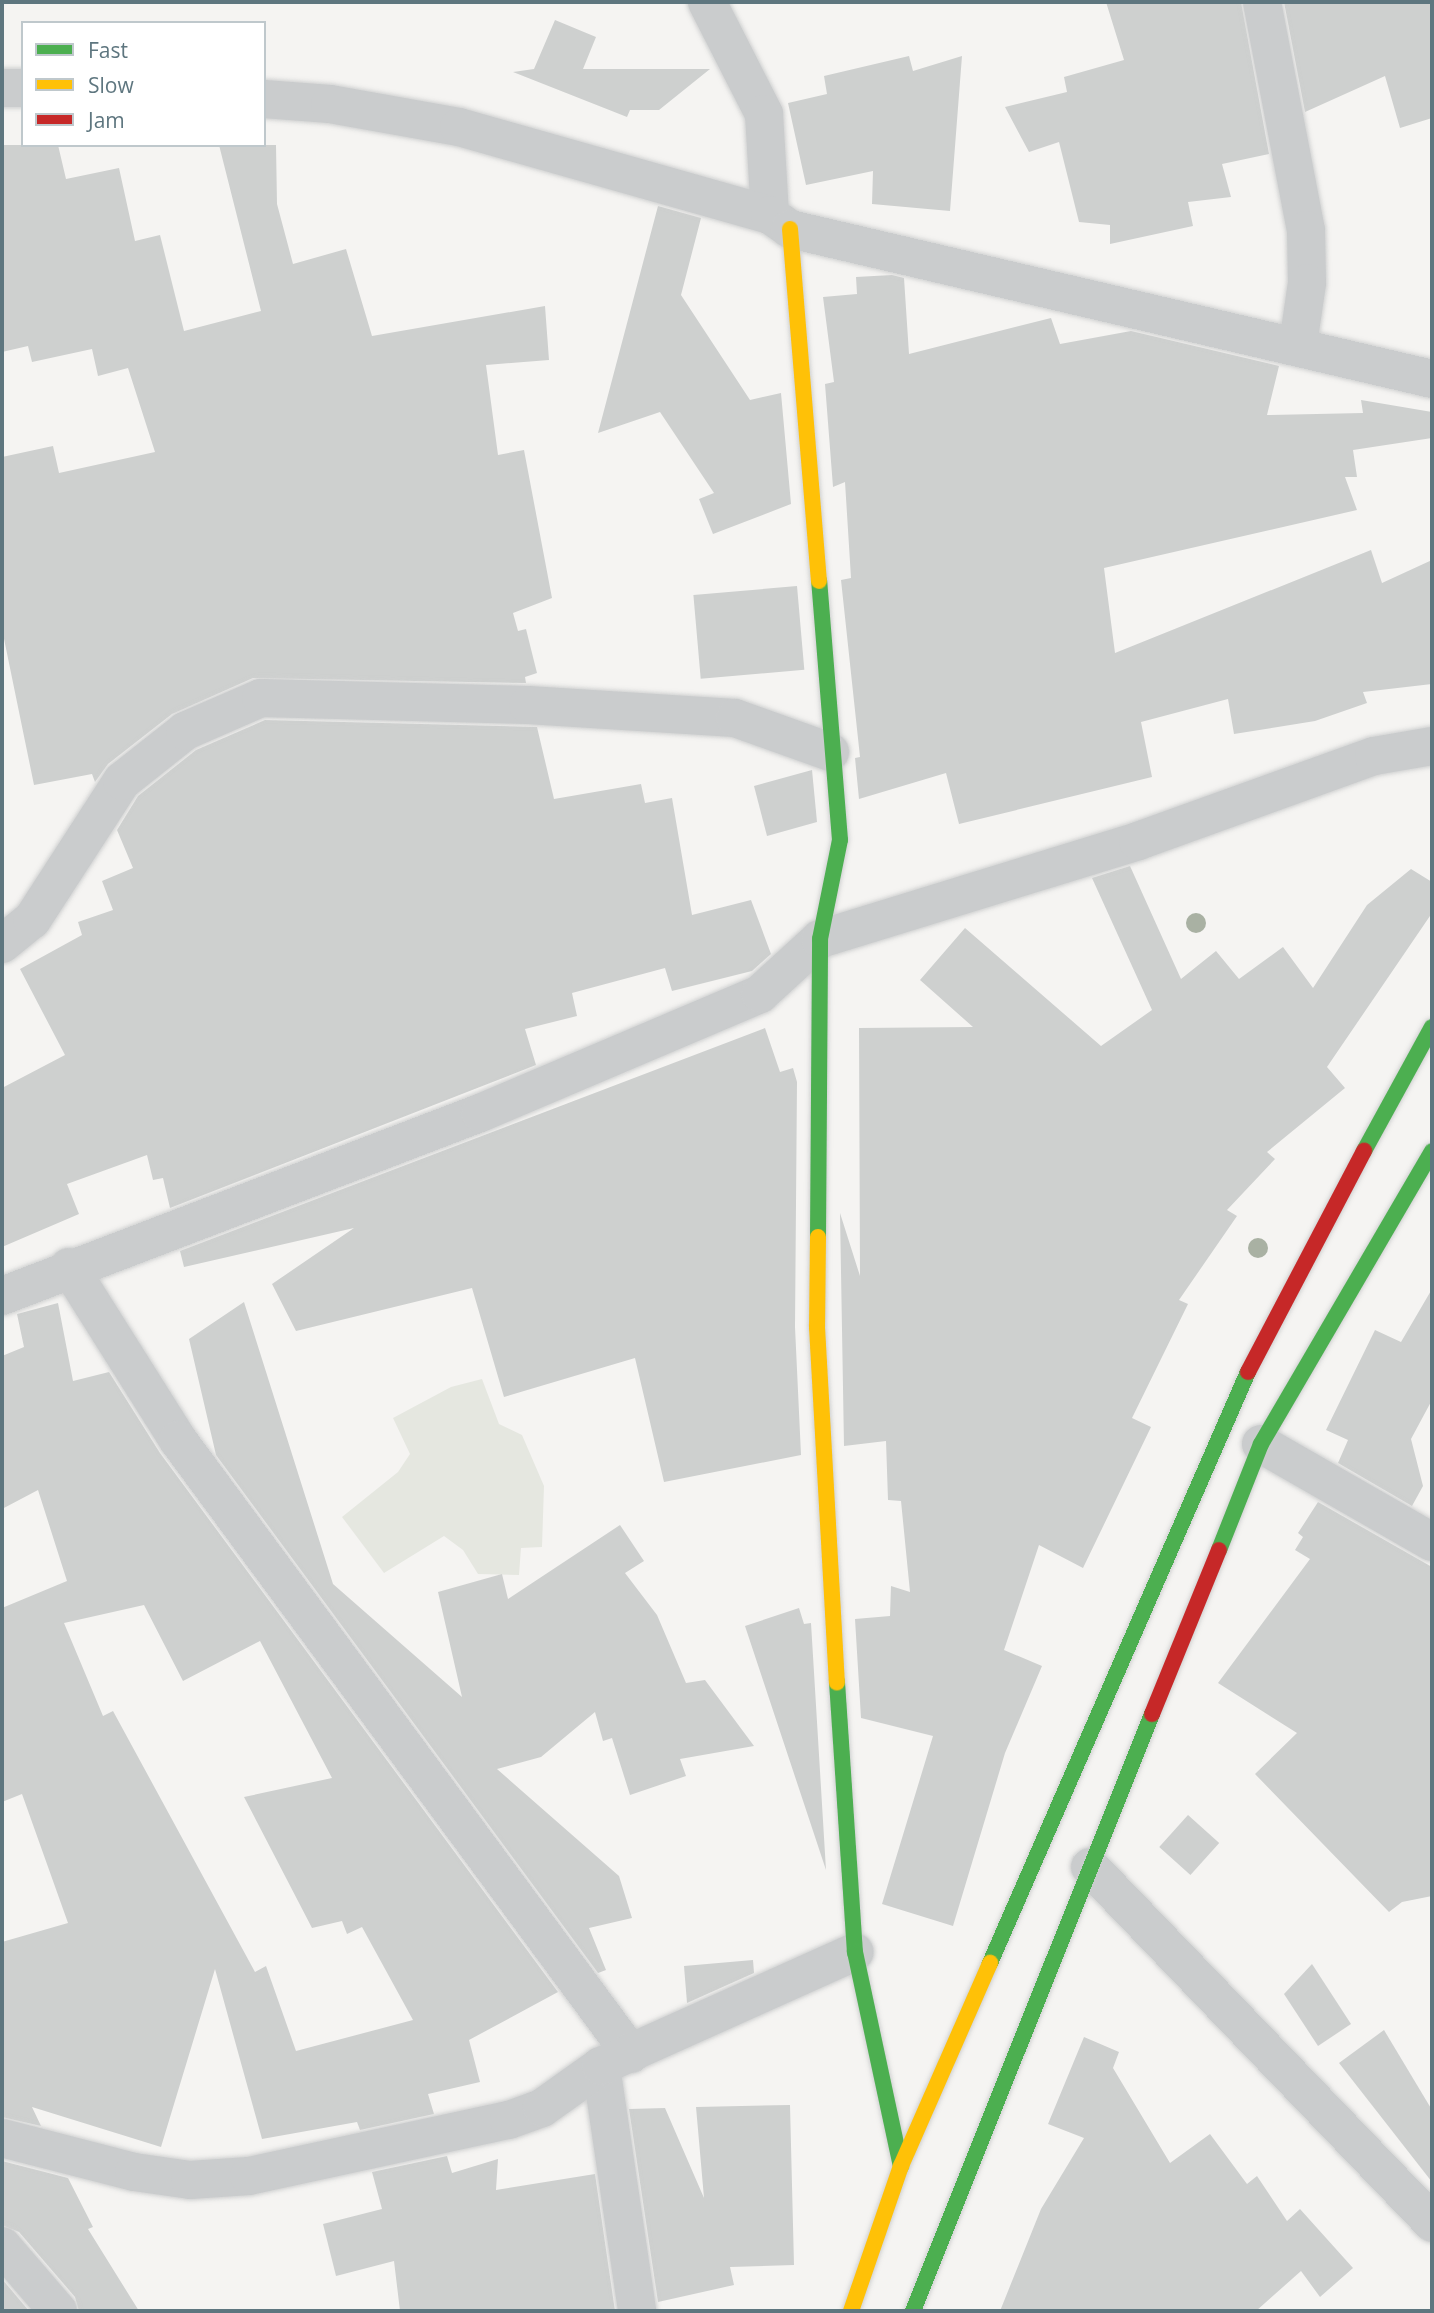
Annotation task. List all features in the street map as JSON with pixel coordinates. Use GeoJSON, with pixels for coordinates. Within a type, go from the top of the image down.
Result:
{"type":"FeatureCollection","features":[{"type":"Feature","properties":{"kind":"main road"},"geometry":{"type":"LineString","coordinates":[[780,222],[840,840],[820,939],[817,1326],[855,1952],[901,2166]]}},
{"type":"Feature","properties":{"kind":"main road"},"geometry":{"type":"LineString","coordinates":[[851,2311],[901,2166],[1265,1333],[1432,1027]]}},
{"type":"Feature","properties":{"kind":"main road"},"geometry":{"type":"LineString","coordinates":[[913,2311],[1261,1444],[1432,1151]]}},
{"type":"Feature","properties":{"kind":"street"},"geometry":{"type":"LineString","coordinates":[[707,2],[764,114],[780,222]]}},
{"type":"Feature","properties":{"kind":"street"},"geometry":{"type":"LineString","coordinates":[[1262,2],[1306,230],[1307,284],[1298,345]]}},
{"type":"Feature","properties":{"kind":"street"},"geometry":{"type":"LineString","coordinates":[[2,88],[21,88]]}},
{"type":"Feature","properties":{"kind":"street"},"geometry":{"type":"LineString","coordinates":[[266,99],[330,104],[459,127],[780,222],[1432,379]]}},
{"type":"Feature","properties":{"kind":"street"},"geometry":{"type":"LineString","coordinates":[[2,944],[32,920],[122,781],[185,731],[261,698],[735,718],[830,752]]}},
{"type":"Feature","properties":{"kind":"street"},"geometry":{"type":"LineString","coordinates":[[7,1282],[69,1267],[480,1113],[760,994],[820,939],[1138,841],[1374,757],[1432,746]]}},
{"type":"Feature","properties":{"kind":"street"},"geometry":{"type":"LineString","coordinates":[[69,1267],[178,1440],[616,2060],[636,2311]]}},
{"type":"Feature","properties":{"kind":"street"},"geometry":{"type":"LineString","coordinates":[[1261,1444],[1432,1542]]}},
{"type":"Feature","properties":{"kind":"street"},"geometry":{"type":"LineString","coordinates":[[1090,1867],[1432,2223]]}},
{"type":"Feature","properties":{"kind":"street"},"geometry":{"type":"LineString","coordinates":[[2,2138],[134,2172],[190,2180],[248,2176],[509,2120],[542,2108],[616,2060],[855,1952]]}},
{"type":"Feature","properties":{"kind":"street"},"geometry":{"type":"LineString","coordinates":[[2,2246],[58,2311]]}},
{"type":"Feature","properties":{"kind":"shaded area"},"geometry":{"type":"Polygon","coordinates":[[[482,1379],[499,1424],[522,1435],[544,1486],[542,1547],[521,1548],[519,1575],[478,1574],[463,1550],[444,1536],[384,1573],[342,1517],[398,1472],[410,1454],[393,1418],[451,1387],[482,1379]]]}},
{"type":"Feature","properties":{"kind":"building"},"geometry":{"type":"Polygon","coordinates":[[[1106,2],[1241,2],[1269,154],[1222,164],[1231,197],[1188,202],[1193,226],[1110,244],[1110,225],[1079,222],[1059,142],[1029,152],[1005,107],[1067,92],[1064,77],[1124,60],[1106,2]]]}},
{"type":"Feature","properties":{"kind":"building"},"geometry":{"type":"Polygon","coordinates":[[[1284,2],[1432,2],[1432,118],[1400,128],[1385,76],[1305,112],[1284,2]]]}},
{"type":"Feature","properties":{"kind":"building"},"geometry":{"type":"Polygon","coordinates":[[[555,20],[596,37],[583,69],[710,69],[659,110],[630,110],[627,117],[513,72],[534,69],[555,20]]]}},
{"type":"Feature","properties":{"kind":"building"},"geometry":{"type":"Polygon","coordinates":[[[909,56],[913,71],[962,56],[950,211],[872,204],[873,171],[806,185],[788,103],[827,94],[824,76],[909,56]]]}},
{"type":"Feature","properties":{"kind":"building"},"geometry":{"type":"Polygon","coordinates":[[[2,145],[58,147],[66,179],[119,168],[135,241],[160,235],[184,331],[261,311],[220,147],[276,145],[277,204],[293,264],[346,249],[372,336],[545,306],[549,360],[486,365],[498,455],[524,450],[552,598],[513,613],[518,631],[526,629],[537,673],[525,677],[526,683],[253,678],[172,714],[108,764],[95,782],[92,774],[34,785],[2,629],[2,457],[53,446],[59,473],[155,452],[128,368],[98,376],[92,349],[32,362],[28,346],[2,352],[2,145]]]}},
{"type":"Feature","properties":{"kind":"building"},"geometry":{"type":"Polygon","coordinates":[[[658,206],[701,218],[681,295],[750,400],[781,393],[791,504],[713,534],[699,499],[714,493],[660,412],[598,433],[658,206]]]}},
{"type":"Feature","properties":{"kind":"building"},"geometry":{"type":"Polygon","coordinates":[[[892,275],[904,278],[909,354],[1051,318],[1060,344],[1131,331],[1279,366],[1267,415],[1363,413],[1361,400],[1432,412],[1432,438],[1353,450],[1357,477],[1345,477],[1357,510],[1104,568],[1115,653],[1371,550],[1382,583],[1432,560],[1432,684],[1363,692],[1367,703],[1315,721],[1234,734],[1228,699],[1141,722],[1152,777],[959,824],[946,773],[859,799],[855,758],[860,757],[841,580],[851,578],[845,482],[833,487],[825,384],[834,382],[823,297],[857,294],[856,277],[892,275]]]}},
{"type":"Feature","properties":{"kind":"building"},"geometry":{"type":"Polygon","coordinates":[[[797,586],[804,670],[701,679],[693,595],[797,586]]]}},
{"type":"Feature","properties":{"kind":"building"},"geometry":{"type":"Polygon","coordinates":[[[265,720],[537,727],[554,799],[641,784],[645,803],[672,798],[692,915],[751,900],[771,954],[752,971],[672,991],[665,968],[572,993],[577,1016],[525,1029],[536,1065],[170,1208],[163,1178],[153,1180],[147,1155],[67,1184],[79,1214],[2,1247],[2,1088],[65,1055],[20,969],[82,935],[78,922],[113,910],[102,881],[133,868],[117,830],[138,796],[196,750],[265,720]]]}},
{"type":"Feature","properties":{"kind":"building"},"geometry":{"type":"Polygon","coordinates":[[[812,770],[817,822],[767,836],[754,786],[812,770]]]}},
{"type":"Feature","properties":{"kind":"building"},"geometry":{"type":"Polygon","coordinates":[[[1130,866],[1181,979],[1216,951],[1239,979],[1283,947],[1313,988],[1367,905],[1411,869],[1432,882],[1432,913],[1327,1067],[1345,1088],[1267,1152],[1275,1159],[1227,1210],[1237,1216],[1179,1300],[1188,1304],[1132,1418],[1151,1427],[1083,1568],[1039,1545],[1004,1650],[1042,1666],[1005,1753],[953,1926],[882,1904],[933,1736],[861,1718],[855,1619],[890,1616],[891,1586],[910,1592],[901,1501],[888,1500],[886,1441],[844,1446],[840,1213],[860,1276],[859,1028],[973,1027],[920,980],[965,928],[1101,1046],[1152,1010],[1092,878],[1130,866]]]}},
{"type":"Feature","properties":{"kind":"building"},"geometry":{"type":"Polygon","coordinates":[[[765,1028],[780,1072],[793,1068],[797,1082],[795,1327],[801,1455],[664,1482],[635,1358],[504,1397],[472,1288],[296,1331],[272,1284],[354,1228],[184,1267],[180,1251],[765,1028]]]}},
{"type":"Feature","properties":{"kind":"building"},"geometry":{"type":"Polygon","coordinates":[[[1432,1289],[1432,1400],[1411,1439],[1423,1486],[1412,1506],[1338,1463],[1348,1440],[1326,1430],[1375,1330],[1401,1342],[1432,1289]]]}},
{"type":"Feature","properties":{"kind":"building"},"geometry":{"type":"Polygon","coordinates":[[[244,1302],[333,1584],[462,1697],[438,1592],[502,1574],[508,1599],[620,1525],[644,1561],[625,1573],[657,1615],[686,1683],[705,1680],[754,1746],[680,1759],[686,1776],[630,1795],[612,1738],[603,1741],[595,1712],[541,1757],[497,1769],[619,1876],[632,1918],[589,1928],[606,1970],[598,1973],[216,1455],[189,1339],[244,1302]]]}},
{"type":"Feature","properties":{"kind":"building"},"geometry":{"type":"Polygon","coordinates":[[[58,1303],[73,1381],[109,1372],[160,1453],[558,1992],[469,2040],[480,2082],[428,2094],[434,2114],[360,2130],[357,2122],[262,2139],[215,1969],[161,2147],[32,2107],[41,2126],[2,2117],[2,1942],[68,1923],[22,1794],[2,1802],[2,1608],[67,1581],[38,1490],[2,1509],[2,1356],[24,1347],[17,1314],[58,1303]],[[144,1605],[64,1623],[103,1716],[113,1711],[255,1972],[266,1966],[296,2051],[413,2020],[362,1927],[347,1934],[342,1921],[312,1928],[244,1797],[332,1778],[260,1641],[183,1681],[144,1605]]]}},
{"type":"Feature","properties":{"kind":"building"},"geometry":{"type":"Polygon","coordinates":[[[1318,1502],[1432,1567],[1432,1896],[1402,1902],[1389,1912],[1255,1774],[1297,1733],[1218,1683],[1310,1559],[1295,1550],[1303,1537],[1298,1533],[1318,1502]]]}},
{"type":"Feature","properties":{"kind":"building"},"geometry":{"type":"Polygon","coordinates":[[[799,1608],[804,1624],[811,1623],[826,1870],[745,1626],[799,1608]]]}},
{"type":"Feature","properties":{"kind":"building"},"geometry":{"type":"Polygon","coordinates":[[[1188,1815],[1219,1843],[1190,1875],[1159,1847],[1188,1815]]]}},
{"type":"Feature","properties":{"kind":"building"},"geometry":{"type":"Polygon","coordinates":[[[753,1960],[754,1973],[687,2003],[684,1966],[753,1960]]]}},
{"type":"Feature","properties":{"kind":"building"},"geometry":{"type":"Polygon","coordinates":[[[1312,1964],[1351,2024],[1318,2046],[1284,1994],[1312,1964]]]}},
{"type":"Feature","properties":{"kind":"building"},"geometry":{"type":"Polygon","coordinates":[[[1384,2030],[1432,2110],[1432,2182],[1339,2063],[1384,2030]]]}},
{"type":"Feature","properties":{"kind":"building"},"geometry":{"type":"Polygon","coordinates":[[[1084,2037],[1119,2052],[1113,2068],[1170,2163],[1210,2134],[1247,2184],[1257,2176],[1287,2221],[1300,2209],[1353,2268],[1320,2297],[1301,2271],[1256,2311],[1000,2311],[1041,2209],[1084,2138],[1048,2124],[1084,2037]]]}},
{"type":"Feature","properties":{"kind":"building"},"geometry":{"type":"Polygon","coordinates":[[[790,2105],[794,2265],[730,2267],[734,2285],[658,2302],[629,2109],[665,2108],[704,2198],[696,2107],[790,2105]]]}},
{"type":"Feature","properties":{"kind":"building"},"geometry":{"type":"Polygon","coordinates":[[[447,2156],[452,2173],[498,2159],[496,2190],[595,2174],[615,2311],[400,2311],[394,2261],[336,2276],[323,2224],[382,2209],[372,2172],[447,2156]]]}},
{"type":"Feature","properties":{"kind":"building"},"geometry":{"type":"Polygon","coordinates":[[[2,2161],[68,2178],[93,2227],[88,2229],[139,2311],[79,2311],[75,2297],[19,2232],[2,2225],[2,2161]]]}},
{"type":"Feature","properties":{"kind":"building"},"geometry":{"type":"Polygon","coordinates":[[[2,2279],[29,2311],[2,2311],[2,2279]]]}},
{"type":"Feature","properties":{"kind":"traffic: fast"},"geometry":{"type":"LineString","coordinates":[[818,1237],[820,939],[840,840],[819,581]]}},
{"type":"Feature","properties":{"kind":"traffic: fast"},"geometry":{"type":"LineString","coordinates":[[1364,1151],[1432,1027]]}},
{"type":"Feature","properties":{"kind":"traffic: fast"},"geometry":{"type":"LineString","coordinates":[[1219,1550],[1261,1444],[1432,1151]]}},
{"type":"Feature","properties":{"kind":"traffic: fast"},"geometry":{"type":"LineString","coordinates":[[990,1963],[1248,1372]]}},
{"type":"Feature","properties":{"kind":"traffic: fast"},"geometry":{"type":"LineString","coordinates":[[837,1682],[855,1952],[901,2166]]}},
{"type":"Feature","properties":{"kind":"traffic: fast"},"geometry":{"type":"LineString","coordinates":[[913,2311],[1152,1714]]}},
{"type":"Feature","properties":{"kind":"traffic: slow"},"geometry":{"type":"LineString","coordinates":[[790,229],[819,581]]}},
{"type":"Feature","properties":{"kind":"traffic: slow"},"geometry":{"type":"LineString","coordinates":[[818,1237],[817,1327],[837,1682]]}},
{"type":"Feature","properties":{"kind":"traffic: slow"},"geometry":{"type":"LineString","coordinates":[[851,2311],[901,2166],[990,1963]]}},
{"type":"Feature","properties":{"kind":"traffic: jam"},"geometry":{"type":"LineString","coordinates":[[1248,1372],[1364,1151]]}},
{"type":"Feature","properties":{"kind":"traffic: jam"},"geometry":{"type":"LineString","coordinates":[[1152,1714],[1219,1550]]}}]}
